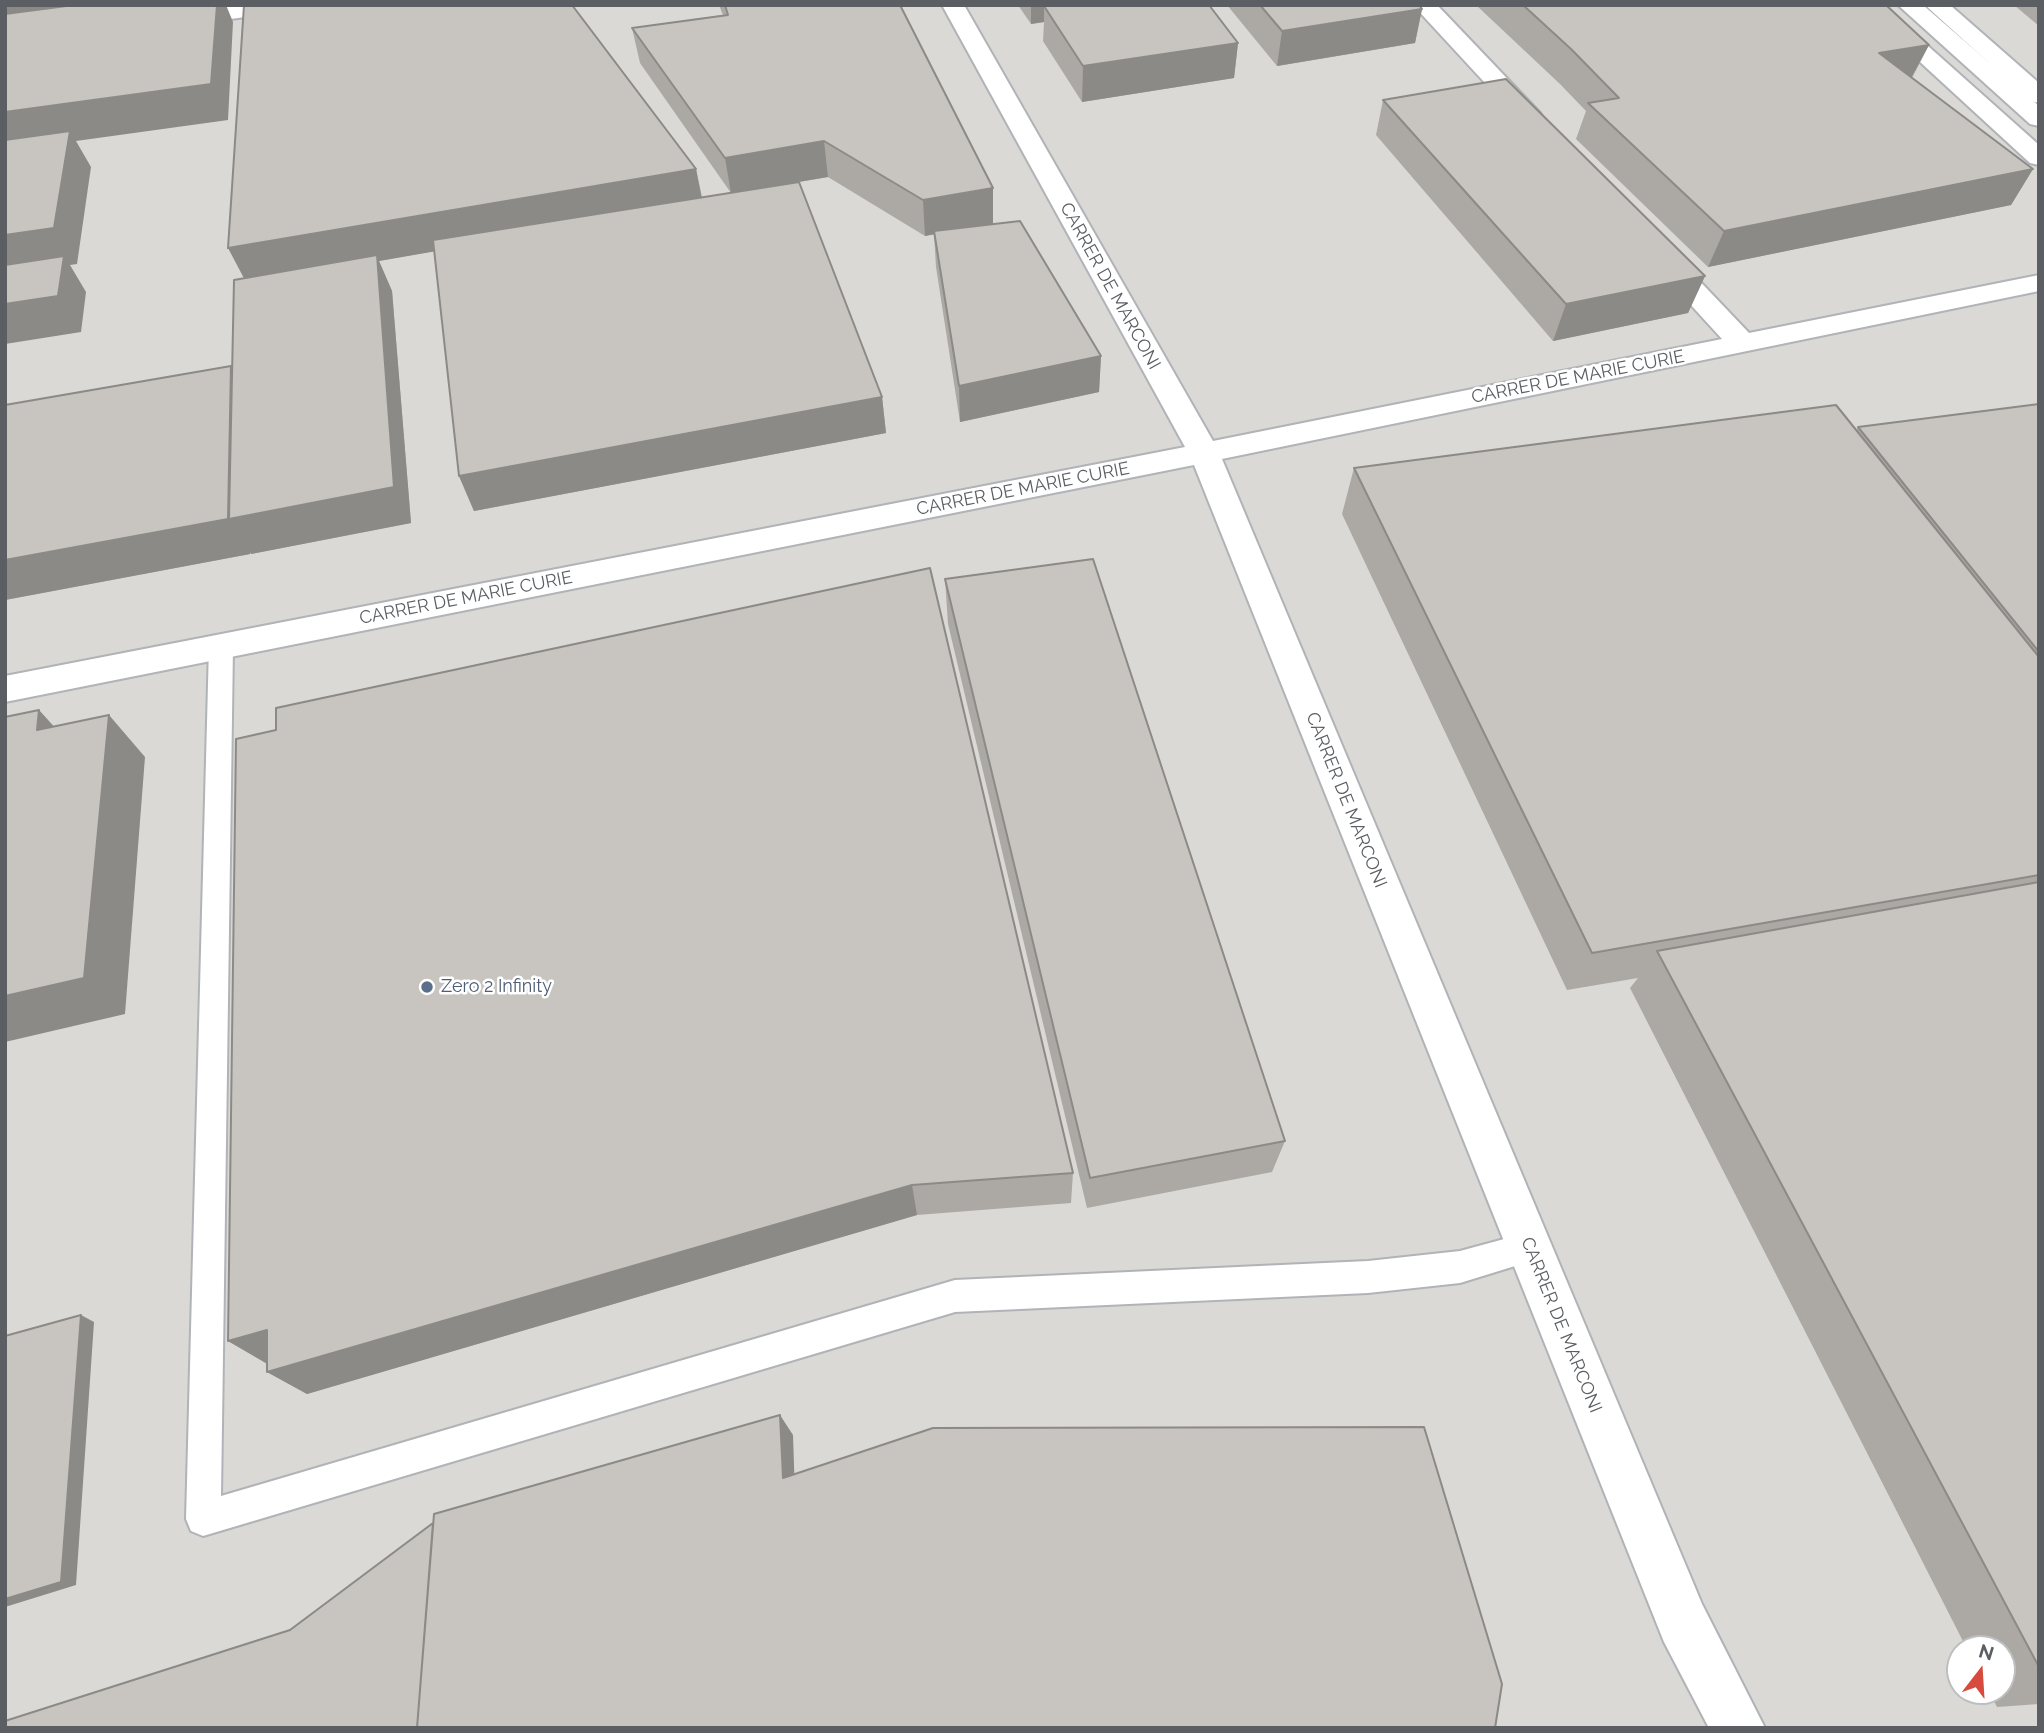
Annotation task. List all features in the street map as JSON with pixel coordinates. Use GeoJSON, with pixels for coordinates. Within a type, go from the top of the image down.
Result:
{"type":"FeatureCollection","features":[{"type":"Feature","properties":{"kind":"street"},"geometry":{"type":"LineString","coordinates":[[151,22],[284,5]]}},
{"type":"Feature","properties":{"kind":"street","name":"CARRER DE MARCONI"},"geometry":{"type":"LineString","coordinates":[[953,5],[1204,453],[1683,1623],[1738,1728]]}},
{"type":"Feature","properties":{"kind":"street"},"geometry":{"type":"LineString","coordinates":[[1424,5],[1546,135]]}},
{"type":"Feature","properties":{"kind":"street"},"geometry":{"type":"LineString","coordinates":[[1869,5],[2039,158]]}},
{"type":"Feature","properties":{"kind":"street"},"geometry":{"type":"LineString","coordinates":[[1909,5],[2039,119]]}},
{"type":"Feature","properties":{"kind":"street"},"geometry":{"type":"LineString","coordinates":[[1936,5],[2039,96]]}},
{"type":"Feature","properties":{"kind":"street"},"geometry":{"type":"LineString","coordinates":[[1649,244],[1743,344]]}},
{"type":"Feature","properties":{"kind":"street","name":"CARRER DE MARIE CURIE"},"geometry":{"type":"LineString","coordinates":[[5,689],[1204,453],[2039,283]]}},
{"type":"Feature","properties":{"kind":"street","name":"CARRER DE MARCONI"},"geometry":{"type":"LineString","coordinates":[[1683,1623],[1710,1728]]}},
{"type":"Feature","properties":{"kind":"lane"},"geometry":{"type":"LineString","coordinates":[[221,646],[203,1519],[955,1296],[1368,1277],[1460,1267],[1530,1247]]}},
{"type":"Feature","properties":{"kind":"shaded area"},"geometry":{"type":"Polygon","coordinates":[[[5,5],[2039,5],[2039,1728],[5,1728],[5,5]]]}},
{"type":"Feature","properties":{"kind":"building"},"geometry":{"type":"Polygon","coordinates":[[[74,5],[217,5],[211,84],[5,112],[5,14],[74,5]]]}},
{"type":"Feature","properties":{"kind":"building"},"geometry":{"type":"Polygon","coordinates":[[[244,5],[572,5],[696,169],[228,248],[244,5]]]}},
{"type":"Feature","properties":{"kind":"building"},"geometry":{"type":"Polygon","coordinates":[[[725,5],[900,5],[993,188],[923,200],[824,141],[725,158],[632,28],[728,15],[725,5]]]}},
{"type":"Feature","properties":{"kind":"building"},"geometry":{"type":"Polygon","coordinates":[[[1209,5],[1238,43],[1083,66],[1044,6],[1209,5]]]}},
{"type":"Feature","properties":{"kind":"building"},"geometry":{"type":"Polygon","coordinates":[[[1260,5],[1419,5],[1422,9],[1282,31],[1260,5]]]}},
{"type":"Feature","properties":{"kind":"building"},"geometry":{"type":"Polygon","coordinates":[[[1523,5],[1886,5],[1929,45],[1879,53],[2033,169],[1724,231],[1588,103],[1619,98],[1523,5]]]}},
{"type":"Feature","properties":{"kind":"building"},"geometry":{"type":"Polygon","coordinates":[[[1506,79],[1705,276],[1566,304],[1383,100],[1506,79]]]}},
{"type":"Feature","properties":{"kind":"building"},"geometry":{"type":"Polygon","coordinates":[[[70,131],[54,228],[5,235],[5,140],[70,131]]]}},
{"type":"Feature","properties":{"kind":"building"},"geometry":{"type":"Polygon","coordinates":[[[799,182],[882,397],[459,476],[433,240],[799,182]]]}},
{"type":"Feature","properties":{"kind":"building"},"geometry":{"type":"Polygon","coordinates":[[[1020,221],[1101,356],[959,386],[934,231],[1020,221]]]}},
{"type":"Feature","properties":{"kind":"building"},"geometry":{"type":"Polygon","coordinates":[[[377,255],[394,487],[229,519],[234,280],[377,255]]]}},
{"type":"Feature","properties":{"kind":"building"},"geometry":{"type":"Polygon","coordinates":[[[64,256],[58,296],[5,304],[5,265],[64,256]]]}},
{"type":"Feature","properties":{"kind":"building"},"geometry":{"type":"Polygon","coordinates":[[[231,366],[228,519],[5,560],[5,405],[231,366]]]}},
{"type":"Feature","properties":{"kind":"building"},"geometry":{"type":"Polygon","coordinates":[[[2039,404],[2039,652],[1858,427],[2039,404]]]}},
{"type":"Feature","properties":{"kind":"building"},"geometry":{"type":"Polygon","coordinates":[[[1836,405],[2039,657],[2039,875],[1592,953],[1354,468],[1836,405]]]}},
{"type":"Feature","properties":{"kind":"building"},"geometry":{"type":"Polygon","coordinates":[[[1093,559],[1285,1141],[1090,1178],[945,579],[1093,559]]]}},
{"type":"Feature","properties":{"kind":"building"},"geometry":{"type":"Polygon","coordinates":[[[930,568],[1073,1173],[912,1185],[267,1372],[267,1330],[228,1341],[236,739],[276,730],[276,708],[930,568]]]}},
{"type":"Feature","properties":{"kind":"building"},"geometry":{"type":"Polygon","coordinates":[[[39,710],[37,730],[109,715],[84,978],[5,996],[5,717],[39,710]]]}},
{"type":"Feature","properties":{"kind":"building"},"geometry":{"type":"Polygon","coordinates":[[[2039,882],[2039,1667],[1657,951],[2039,882]]]}},
{"type":"Feature","properties":{"kind":"building"},"geometry":{"type":"Polygon","coordinates":[[[81,1315],[61,1582],[5,1599],[5,1336],[81,1315]]]}},
{"type":"Feature","properties":{"kind":"building"},"geometry":{"type":"Polygon","coordinates":[[[780,1415],[783,1478],[933,1428],[1424,1427],[1502,1684],[1495,1728],[417,1728],[434,1514],[780,1415]]]}},
{"type":"Feature","properties":{"kind":"building"},"geometry":{"type":"Polygon","coordinates":[[[433,1523],[417,1728],[5,1728],[5,1721],[290,1630],[433,1523]]]}},
{"type":"Feature","properties":{"kind":"place","name":"Zero 2 Infinity"},"geometry":{"type":"Point","coordinates":[427,987]}}]}
